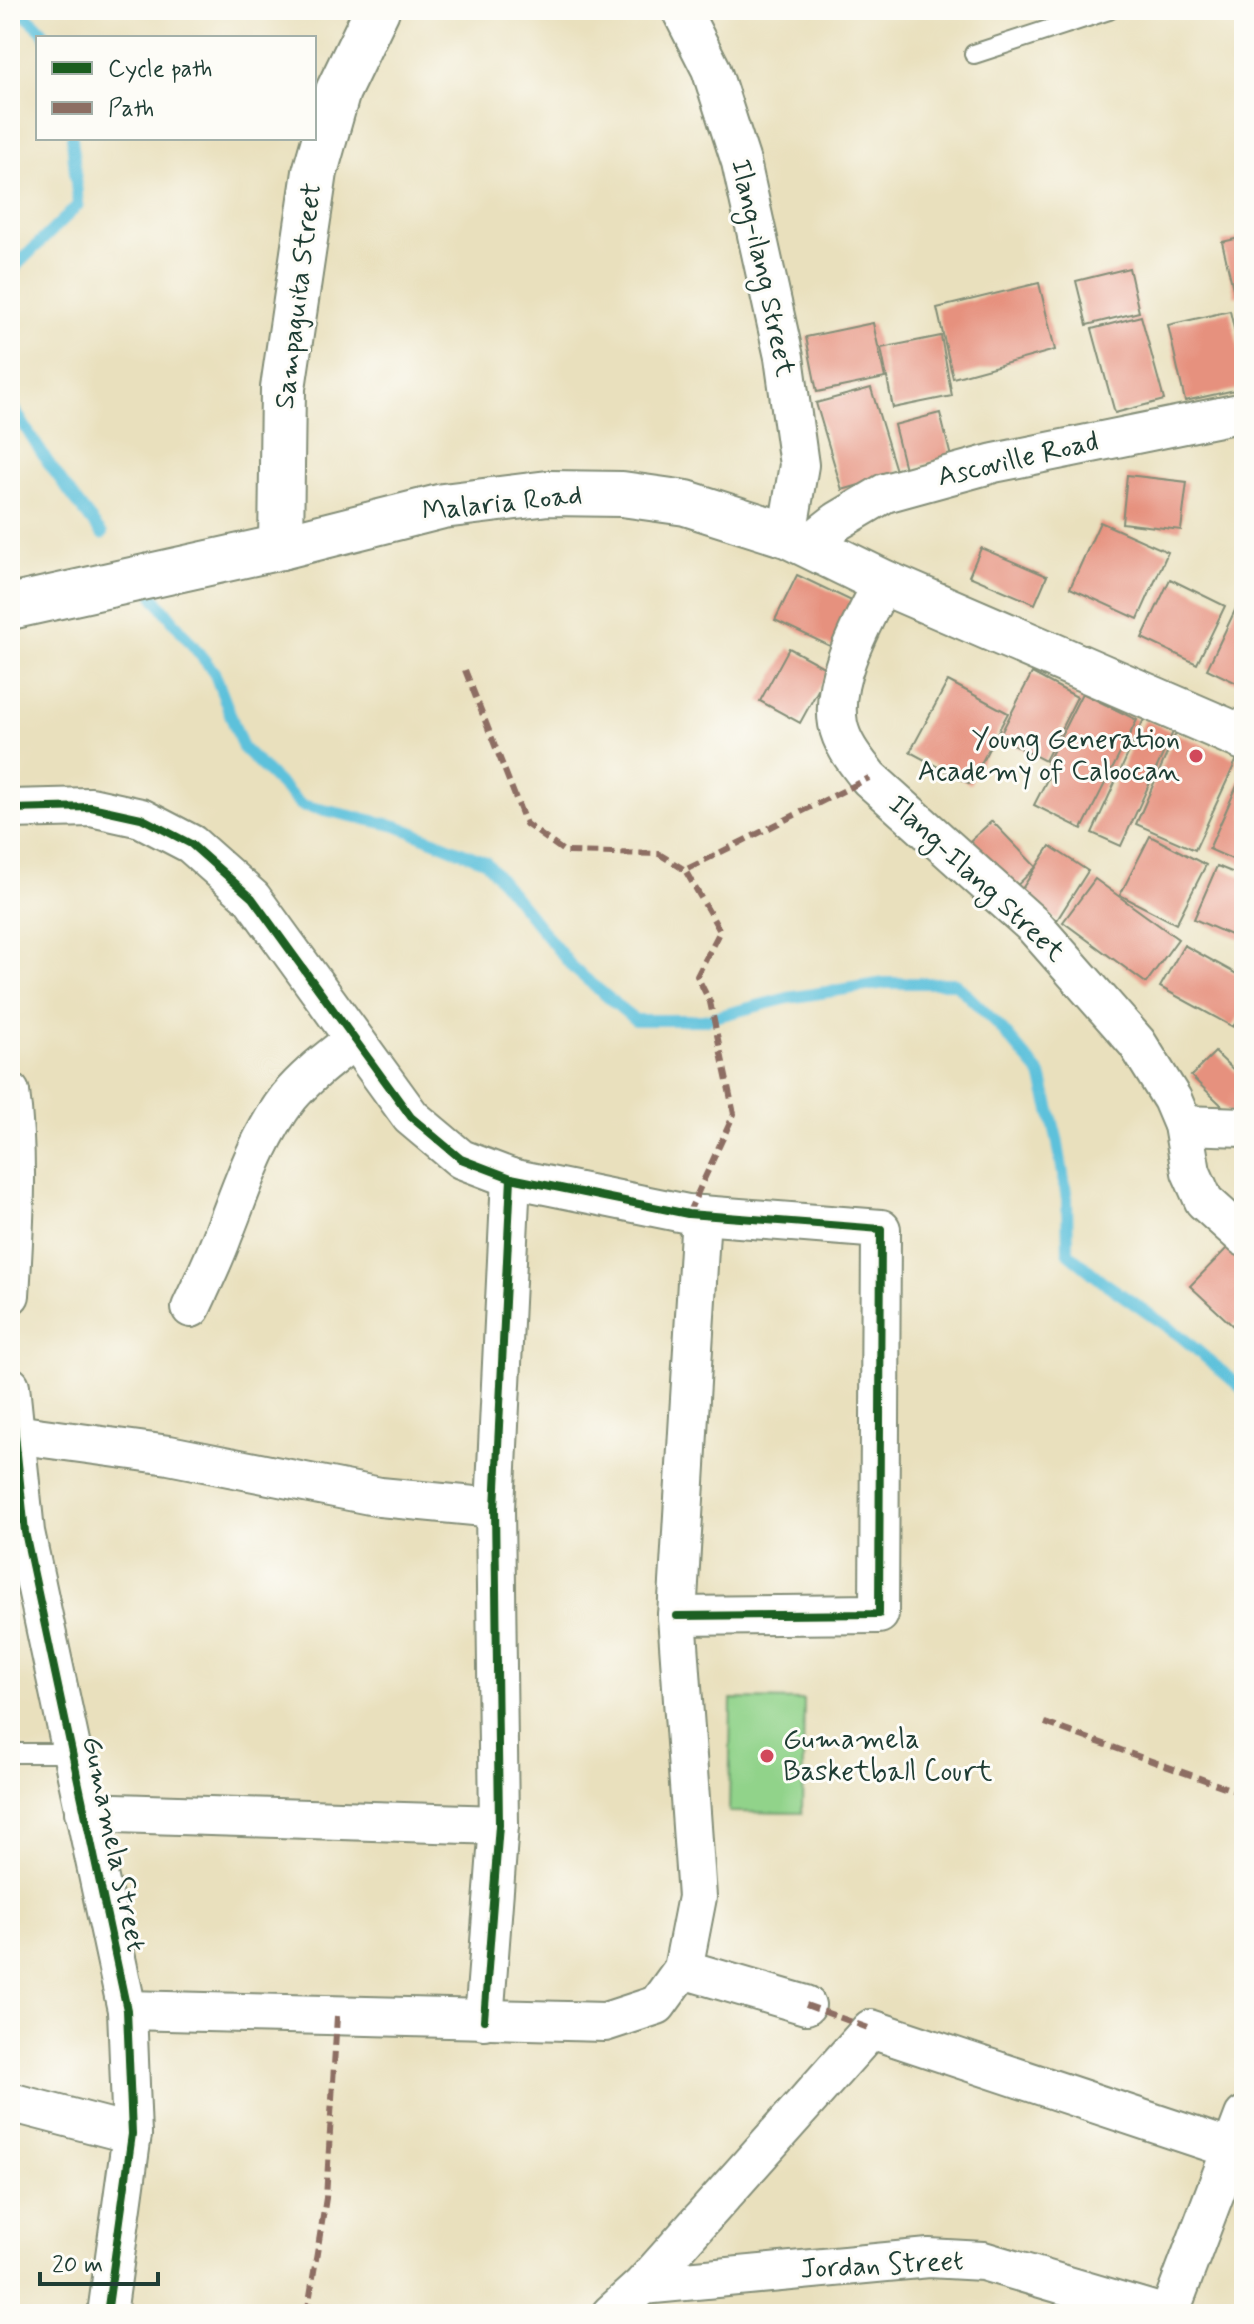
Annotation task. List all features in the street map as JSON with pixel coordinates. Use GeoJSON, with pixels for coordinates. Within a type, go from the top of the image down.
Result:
{"type":"FeatureCollection","features":[{"type":"Feature","properties":{"kind":"main road","name":"Sampaguita Street"},"geometry":{"type":"LineString","coordinates":[[281,547],[283,388],[315,172],[338,91],[377,10]]}},
{"type":"Feature","properties":{"kind":"main road","name":"Malaria Road"},"geometry":{"type":"LineString","coordinates":[[10,607],[281,547],[443,506],[548,493],[622,494],[686,503],[796,540],[883,582],[1244,738]]}},
{"type":"Feature","properties":{"kind":"street","name":"Ilang-ilang Street"},"geometry":{"type":"LineString","coordinates":[[681,10],[711,69],[741,162],[784,357],[799,465],[796,540]]}},
{"type":"Feature","properties":{"kind":"street","name":"Ascoville Road"},"geometry":{"type":"LineString","coordinates":[[796,540],[838,521],[885,493],[994,463],[1244,412]]}},
{"type":"Feature","properties":{"kind":"street","name":"Ilang-Ilang Street"},"geometry":{"type":"LineString","coordinates":[[883,582],[857,635],[836,694],[838,725],[849,752],[869,778],[1034,926],[1137,1043],[1156,1070],[1183,1125],[1191,1172],[1204,1201],[1244,1237]]}},
{"type":"Feature","properties":{"kind":"street"},"geometry":{"type":"LineString","coordinates":[[10,809],[91,807],[141,818],[191,844],[252,898],[411,1117],[461,1159],[511,1178],[701,1215],[881,1229],[879,1614],[677,1616]]}},
{"type":"Feature","properties":{"kind":"street"},"geometry":{"type":"LineString","coordinates":[[191,1308],[249,1168],[273,1119],[291,1095],[320,1066],[353,1040]]}},
{"type":"Feature","properties":{"kind":"street"},"geometry":{"type":"LineString","coordinates":[[10,1092],[14,1121],[10,1295]]}},
{"type":"Feature","properties":{"kind":"street"},"geometry":{"type":"LineString","coordinates":[[1183,1125],[1244,1127]]}},
{"type":"Feature","properties":{"kind":"street"},"geometry":{"type":"LineString","coordinates":[[484,2020],[499,1825],[495,1508],[511,1178]]}},
{"type":"Feature","properties":{"kind":"street"},"geometry":{"type":"LineString","coordinates":[[127,2010],[605,2022],[657,2005],[683,1969],[697,1897],[677,1616],[701,1215]]}},
{"type":"Feature","properties":{"kind":"street","name":"Gumamela Street"},"geometry":{"type":"LineString","coordinates":[[10,1386],[17,1532],[84,1812],[127,2010],[132,2134],[107,2314]]}},
{"type":"Feature","properties":{"kind":"street"},"geometry":{"type":"LineString","coordinates":[[14,1434],[169,1455],[380,1497],[495,1508]]}},
{"type":"Feature","properties":{"kind":"street"},"geometry":{"type":"LineString","coordinates":[[84,1812],[499,1825]]}},
{"type":"Feature","properties":{"kind":"street"},"geometry":{"type":"LineString","coordinates":[[683,1969],[806,2005]]}},
{"type":"Feature","properties":{"kind":"street"},"geometry":{"type":"LineString","coordinates":[[611,2314],[643,2285],[871,2029],[1238,2133],[1166,2314]]}},
{"type":"Feature","properties":{"kind":"street"},"geometry":{"type":"LineString","coordinates":[[10,2102],[132,2134]]}},
{"type":"Feature","properties":{"kind":"street","name":"Jordan Street"},"geometry":{"type":"LineString","coordinates":[[643,2285],[929,2258],[983,2261],[1166,2314]]}},
{"type":"Feature","properties":{"kind":"lane"},"geometry":{"type":"LineString","coordinates":[[974,54],[1109,10]]}},
{"type":"Feature","properties":{"kind":"lane"},"geometry":{"type":"LineString","coordinates":[[10,1753],[70,1753]]}},
{"type":"Feature","properties":{"kind":"green space","name":"Gumamela Basketball Court"},"geometry":{"type":"Polygon","coordinates":[[[731,1699],[804,1700],[802,1813],[729,1812],[731,1699]]]}},
{"type":"Feature","properties":{"kind":"building"},"geometry":{"type":"Polygon","coordinates":[[[1244,237],[1244,294],[1235,297],[1222,242],[1244,237]]]}},
{"type":"Feature","properties":{"kind":"building"},"geometry":{"type":"Polygon","coordinates":[[[1129,268],[1139,312],[1087,325],[1076,281],[1129,268]]]}},
{"type":"Feature","properties":{"kind":"building"},"geometry":{"type":"Polygon","coordinates":[[[1039,283],[1055,350],[953,378],[937,308],[1039,283]]]}},
{"type":"Feature","properties":{"kind":"building"},"geometry":{"type":"Polygon","coordinates":[[[1230,311],[1244,372],[1244,388],[1185,401],[1168,325],[1230,311]]]}},
{"type":"Feature","properties":{"kind":"building"},"geometry":{"type":"Polygon","coordinates":[[[1141,316],[1164,400],[1115,413],[1092,329],[1141,316]]]}},
{"type":"Feature","properties":{"kind":"building"},"geometry":{"type":"Polygon","coordinates":[[[873,323],[885,378],[817,392],[806,337],[873,323]]]}},
{"type":"Feature","properties":{"kind":"building"},"geometry":{"type":"Polygon","coordinates":[[[941,336],[952,396],[893,408],[881,348],[941,336]]]}},
{"type":"Feature","properties":{"kind":"building"},"geometry":{"type":"Polygon","coordinates":[[[871,388],[897,474],[842,490],[816,403],[871,388]]]}},
{"type":"Feature","properties":{"kind":"building"},"geometry":{"type":"Polygon","coordinates":[[[940,413],[951,457],[905,469],[894,425],[940,413]]]}},
{"type":"Feature","properties":{"kind":"building"},"geometry":{"type":"Polygon","coordinates":[[[1127,475],[1187,482],[1181,530],[1122,523],[1127,475]]]}},
{"type":"Feature","properties":{"kind":"building"},"geometry":{"type":"Polygon","coordinates":[[[1100,522],[1168,552],[1138,619],[1070,588],[1100,522]]]}},
{"type":"Feature","properties":{"kind":"building"},"geometry":{"type":"Polygon","coordinates":[[[981,548],[1047,576],[1035,604],[969,576],[981,548]]]}},
{"type":"Feature","properties":{"kind":"building"},"geometry":{"type":"Polygon","coordinates":[[[797,575],[858,604],[836,649],[775,620],[797,575]]]}},
{"type":"Feature","properties":{"kind":"building"},"geometry":{"type":"Polygon","coordinates":[[[1170,579],[1225,606],[1197,664],[1142,638],[1170,579]]]}},
{"type":"Feature","properties":{"kind":"building"},"geometry":{"type":"Polygon","coordinates":[[[1239,602],[1244,605],[1243,686],[1207,669],[1239,602]]]}},
{"type":"Feature","properties":{"kind":"building"},"geometry":{"type":"Polygon","coordinates":[[[789,648],[829,670],[800,723],[760,701],[789,648]]]}},
{"type":"Feature","properties":{"kind":"building"},"geometry":{"type":"Polygon","coordinates":[[[1032,673],[1077,697],[1045,761],[999,737],[1032,673]]]}},
{"type":"Feature","properties":{"kind":"building"},"geometry":{"type":"Polygon","coordinates":[[[948,681],[1008,713],[970,784],[910,752],[948,681]]]}},
{"type":"Feature","properties":{"kind":"building"},"geometry":{"type":"Polygon","coordinates":[[[1082,693],[1137,720],[1082,829],[1034,805],[1054,766],[1047,763],[1082,693]]]}},
{"type":"Feature","properties":{"kind":"building"},"geometry":{"type":"Polygon","coordinates":[[[1144,719],[1173,732],[1121,846],[1092,833],[1144,719]]]}},
{"type":"Feature","properties":{"kind":"building"},"geometry":{"type":"Polygon","coordinates":[[[1176,733],[1237,759],[1195,850],[1136,824],[1176,733]]]}},
{"type":"Feature","properties":{"kind":"building"},"geometry":{"type":"Polygon","coordinates":[[[1244,770],[1244,862],[1243,864],[1209,849],[1244,770]]]}},
{"type":"Feature","properties":{"kind":"building"},"geometry":{"type":"Polygon","coordinates":[[[992,821],[1036,867],[1006,896],[961,849],[992,821]]]}},
{"type":"Feature","properties":{"kind":"building"},"geometry":{"type":"Polygon","coordinates":[[[1150,836],[1206,865],[1176,924],[1120,895],[1150,836]]]}},
{"type":"Feature","properties":{"kind":"building"},"geometry":{"type":"Polygon","coordinates":[[[1050,846],[1088,871],[1057,920],[1018,895],[1050,846]]]}},
{"type":"Feature","properties":{"kind":"building"},"geometry":{"type":"Polygon","coordinates":[[[1217,866],[1244,877],[1244,941],[1194,919],[1217,866]]]}},
{"type":"Feature","properties":{"kind":"building"},"geometry":{"type":"Polygon","coordinates":[[[1095,879],[1178,939],[1146,983],[1063,922],[1095,879]]]}},
{"type":"Feature","properties":{"kind":"building"},"geometry":{"type":"Polygon","coordinates":[[[1184,945],[1244,978],[1244,1008],[1233,1027],[1160,987],[1184,945]]]}},
{"type":"Feature","properties":{"kind":"building"},"geometry":{"type":"Polygon","coordinates":[[[1215,1052],[1244,1080],[1244,1113],[1237,1120],[1191,1076],[1215,1052]]]}},
{"type":"Feature","properties":{"kind":"building"},"geometry":{"type":"Polygon","coordinates":[[[1229,1246],[1244,1256],[1244,1315],[1233,1326],[1190,1286],[1229,1246]]]}},
{"type":"Feature","properties":{"kind":"waterway"},"geometry":{"type":"LineString","coordinates":[[19,10],[45,36]]}},
{"type":"Feature","properties":{"kind":"waterway"},"geometry":{"type":"LineString","coordinates":[[10,281],[16,266],[78,205],[72,140]]}},
{"type":"Feature","properties":{"kind":"waterway"},"geometry":{"type":"LineString","coordinates":[[10,400],[53,469],[102,534]]}},
{"type":"Feature","properties":{"kind":"waterway"},"geometry":{"type":"LineString","coordinates":[[154,597],[214,672],[243,748],[301,805],[397,826],[486,862],[573,968],[635,1020],[703,1020],[788,998],[885,983],[955,983],[999,1026],[1041,1075],[1057,1138],[1067,1199],[1068,1253],[1179,1335],[1244,1390]]}},
{"type":"Feature","properties":{"kind":"marked path"},"geometry":{"type":"LineString","coordinates":[[465,670],[526,824],[565,852],[659,854],[685,870]]}},
{"type":"Feature","properties":{"kind":"marked path"},"geometry":{"type":"LineString","coordinates":[[688,1214],[734,1114],[710,1002],[697,976],[720,931],[685,870],[869,778]]}},
{"type":"Feature","properties":{"kind":"marked path"},"geometry":{"type":"LineString","coordinates":[[1045,1723],[1244,1794]]}},
{"type":"Feature","properties":{"kind":"marked path"},"geometry":{"type":"LineString","coordinates":[[806,2005],[871,2029]]}},
{"type":"Feature","properties":{"kind":"marked path"},"geometry":{"type":"LineString","coordinates":[[307,2314],[326,2198],[337,2016]]}},
{"type":"Feature","properties":{"kind":"cycle path"},"geometry":{"type":"LineString","coordinates":[[10,809],[91,807],[141,818],[191,844],[252,898],[411,1117],[461,1159],[511,1178],[688,1214],[881,1229],[879,1614],[677,1616]]}},
{"type":"Feature","properties":{"kind":"cycle path"},"geometry":{"type":"LineString","coordinates":[[484,2020],[499,1825],[495,1508],[511,1178]]}},
{"type":"Feature","properties":{"kind":"cycle path"},"geometry":{"type":"LineString","coordinates":[[10,1386],[25,1532],[127,2010],[132,2134],[107,2314]]}},
{"type":"Feature","properties":{"kind":"place","name":"Young Generation Academy of Caloocan"},"geometry":{"type":"Point","coordinates":[1196,756]}},
{"type":"Feature","properties":{"kind":"place","name":"Gumamela Basketball Court"},"geometry":{"type":"Point","coordinates":[767,1756]}}]}
